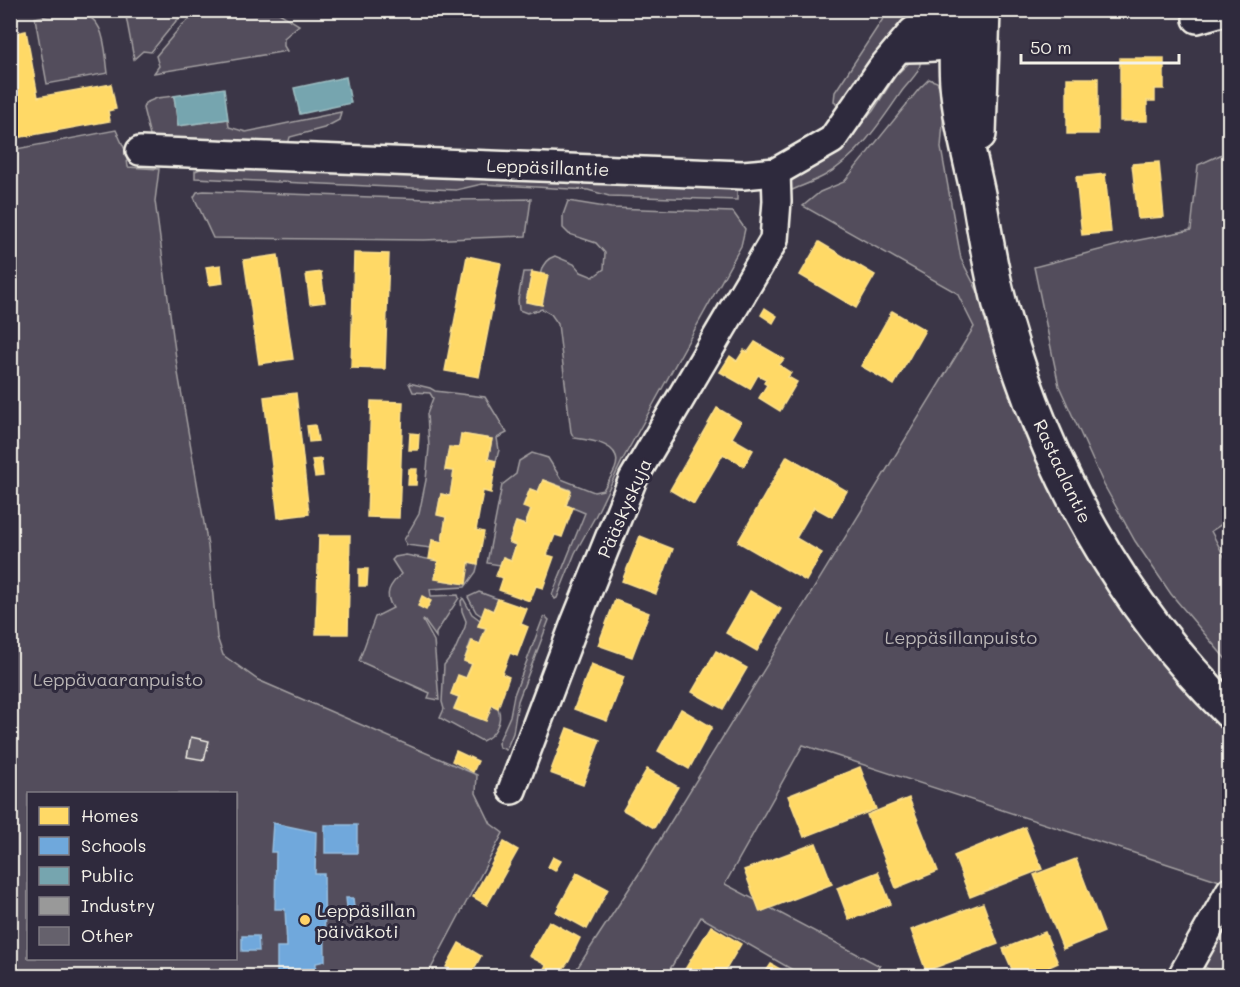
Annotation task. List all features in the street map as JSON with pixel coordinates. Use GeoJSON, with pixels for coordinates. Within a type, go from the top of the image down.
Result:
{"type":"FeatureCollection","features":[{"type":"Feature","properties":{"kind":"main road","name":"Rastaalantie"},"geometry":{"type":"LineString","coordinates":[[967,23],[981,83],[977,190],[1005,323],[1024,383],[1047,441],[1074,499],[1132,598],[1160,634],[1230,712]]}},
{"type":"Feature","properties":{"kind":"street"},"geometry":{"type":"LineString","coordinates":[[1197,20],[1229,10]]}},
{"type":"Feature","properties":{"kind":"street","name":"Leppäsillantie"},"geometry":{"type":"LineString","coordinates":[[140,151],[743,175],[776,172],[832,140],[882,68],[913,30],[967,23]]}},
{"type":"Feature","properties":{"kind":"street","name":"Pääskyskuja"},"geometry":{"type":"LineString","coordinates":[[512,790],[575,622],[633,479],[774,240],[777,201],[776,172]]}},
{"type":"Feature","properties":{"kind":"street"},"geometry":{"type":"LineString","coordinates":[[1182,976],[1230,891]]}},
{"type":"Feature","properties":{"kind":"green space"},"geometry":{"type":"Polygon","coordinates":[[[72,10],[92,18],[98,25],[104,42],[108,73],[47,84],[35,18],[72,10]]]}},
{"type":"Feature","properties":{"kind":"green space"},"geometry":{"type":"Polygon","coordinates":[[[125,10],[190,11],[176,21],[151,52],[143,51],[134,59],[125,10]]]}},
{"type":"Feature","properties":{"kind":"green space"},"geometry":{"type":"Polygon","coordinates":[[[202,10],[276,11],[299,25],[284,38],[287,51],[154,73],[159,66],[156,56],[182,25],[202,10]]]}},
{"type":"Feature","properties":{"kind":"green space"},"geometry":{"type":"Polygon","coordinates":[[[888,11],[920,11],[920,19],[841,112],[834,101],[835,92],[888,11]]]}},
{"type":"Feature","properties":{"kind":"green space"},"geometry":{"type":"Polygon","coordinates":[[[921,60],[914,77],[877,127],[848,159],[824,176],[790,191],[789,185],[794,176],[834,154],[873,111],[896,75],[909,63],[921,60]]]}},
{"type":"Feature","properties":{"kind":"green space","name":"Leppäsillanpuisto"},"geometry":{"type":"Polygon","coordinates":[[[929,79],[937,82],[943,95],[941,148],[961,259],[988,317],[1023,422],[1060,508],[1114,601],[1188,694],[1229,736],[1229,872],[1223,882],[803,745],[725,884],[880,966],[874,976],[803,976],[701,917],[666,976],[572,976],[640,872],[974,327],[957,293],[803,206],[820,192],[844,182],[929,79]]]}},
{"type":"Feature","properties":{"kind":"green space"},"geometry":{"type":"Polygon","coordinates":[[[174,96],[178,126],[228,119],[229,127],[246,132],[341,112],[339,120],[324,128],[290,137],[288,145],[151,140],[143,108],[145,103],[157,98],[174,96]]]}},
{"type":"Feature","properties":{"kind":"green space","name":"Leppävaaranpuisto"},"geometry":{"type":"Polygon","coordinates":[[[116,130],[126,152],[128,167],[159,169],[155,201],[178,373],[208,546],[217,637],[223,655],[258,680],[477,775],[476,793],[491,824],[503,833],[427,976],[11,976],[11,150],[116,130]]]}},
{"type":"Feature","properties":{"kind":"green space"},"geometry":{"type":"Polygon","coordinates":[[[1229,151],[1230,519],[1211,531],[1229,566],[1229,663],[1171,594],[1135,541],[1104,485],[1059,386],[1034,267],[1134,241],[1191,230],[1198,165],[1229,151]]]}},
{"type":"Feature","properties":{"kind":"green space"},"geometry":{"type":"Polygon","coordinates":[[[208,166],[737,188],[737,200],[609,196],[588,190],[482,184],[456,190],[195,178],[195,171],[208,166]]]}},
{"type":"Feature","properties":{"kind":"green space"},"geometry":{"type":"Polygon","coordinates":[[[197,192],[455,200],[531,199],[526,236],[424,240],[213,238],[194,197],[197,192]]]}},
{"type":"Feature","properties":{"kind":"green space"},"geometry":{"type":"Polygon","coordinates":[[[568,201],[611,208],[733,212],[745,229],[741,246],[623,459],[575,553],[555,599],[552,595],[585,513],[566,505],[571,490],[543,480],[538,492],[530,489],[523,506],[531,510],[525,525],[516,522],[509,542],[516,545],[511,560],[503,557],[500,565],[487,563],[502,485],[516,474],[519,461],[532,453],[548,458],[561,479],[594,492],[603,490],[617,461],[611,449],[597,442],[574,438],[571,432],[558,324],[551,314],[542,309],[527,313],[519,310],[518,300],[523,272],[532,272],[526,302],[542,305],[540,276],[548,259],[555,256],[574,264],[581,272],[593,277],[604,269],[605,253],[596,243],[569,234],[563,228],[563,215],[568,201]]]}},
{"type":"Feature","properties":{"kind":"green space"},"geometry":{"type":"Polygon","coordinates":[[[409,383],[435,391],[485,397],[507,433],[497,438],[499,450],[496,461],[488,459],[492,439],[461,434],[459,448],[449,447],[445,470],[454,471],[450,496],[441,494],[437,514],[446,517],[442,542],[432,540],[431,548],[407,545],[404,540],[419,514],[426,480],[429,447],[427,414],[433,398],[430,393],[413,392],[409,383]]]}},
{"type":"Feature","properties":{"kind":"green space"},"geometry":{"type":"Polygon","coordinates":[[[406,555],[438,561],[435,579],[465,584],[469,562],[478,564],[476,572],[465,587],[430,589],[431,596],[458,595],[459,598],[436,633],[436,637],[423,621],[434,641],[439,700],[428,698],[430,693],[359,661],[375,617],[393,608],[388,594],[401,574],[392,560],[395,557],[406,555]]]}},
{"type":"Feature","properties":{"kind":"green space"},"geometry":{"type":"Polygon","coordinates":[[[479,592],[498,599],[493,611],[485,608],[482,616],[476,612],[468,597],[479,592]]]}},
{"type":"Feature","properties":{"kind":"green space"},"geometry":{"type":"Polygon","coordinates":[[[463,598],[472,614],[480,620],[478,626],[486,628],[480,644],[471,641],[464,661],[472,664],[466,678],[458,676],[451,694],[459,697],[454,708],[492,705],[498,708],[497,728],[491,736],[482,741],[440,718],[444,709],[442,702],[444,665],[454,652],[465,627],[466,621],[461,601],[463,598]]]}},
{"type":"Feature","properties":{"kind":"green space"},"geometry":{"type":"Polygon","coordinates":[[[546,617],[549,620],[518,701],[513,733],[506,750],[499,747],[498,743],[510,716],[514,695],[543,618],[546,617]]]}},
{"type":"Feature","properties":{"kind":"green space"},"geometry":{"type":"Polygon","coordinates":[[[1229,924],[1229,976],[1221,976],[1203,966],[1229,924]]]}},
{"type":"Feature","properties":{"kind":"building: Homes"},"geometry":{"type":"Polygon","coordinates":[[[15,24],[16,33],[26,31],[38,97],[111,84],[116,109],[108,111],[110,121],[10,139],[10,25],[15,24]]]}},
{"type":"Feature","properties":{"kind":"building: Homes"},"geometry":{"type":"Polygon","coordinates":[[[1120,58],[1164,58],[1164,89],[1155,89],[1155,101],[1147,101],[1147,121],[1120,121],[1120,58]]]}},
{"type":"Feature","properties":{"kind":"building: Homes"},"geometry":{"type":"Polygon","coordinates":[[[1067,78],[1098,78],[1098,134],[1067,134],[1067,78]]]}},
{"type":"Feature","properties":{"kind":"building: Homes"},"geometry":{"type":"Polygon","coordinates":[[[1159,162],[1164,217],[1138,219],[1132,164],[1159,162]]]}},
{"type":"Feature","properties":{"kind":"building: Homes"},"geometry":{"type":"Polygon","coordinates":[[[1105,174],[1111,232],[1082,235],[1076,177],[1105,174]]]}},
{"type":"Feature","properties":{"kind":"building: Homes"},"geometry":{"type":"Polygon","coordinates":[[[819,242],[875,275],[856,308],[800,275],[819,242]]]}},
{"type":"Feature","properties":{"kind":"building: Homes"},"geometry":{"type":"Polygon","coordinates":[[[354,253],[389,254],[385,369],[351,368],[354,253]]]}},
{"type":"Feature","properties":{"kind":"building: Homes"},"geometry":{"type":"Polygon","coordinates":[[[278,255],[293,359],[259,364],[244,260],[278,255]]]}},
{"type":"Feature","properties":{"kind":"building: Homes"},"geometry":{"type":"Polygon","coordinates":[[[467,256],[501,263],[479,377],[445,371],[467,256]]]}},
{"type":"Feature","properties":{"kind":"building: Homes"},"geometry":{"type":"Polygon","coordinates":[[[221,265],[223,283],[209,285],[206,267],[221,265]]]}},
{"type":"Feature","properties":{"kind":"building: Homes"},"geometry":{"type":"Polygon","coordinates":[[[321,272],[325,302],[310,304],[306,274],[321,272]]]}},
{"type":"Feature","properties":{"kind":"building: Homes"},"geometry":{"type":"Polygon","coordinates":[[[532,272],[548,275],[542,305],[526,302],[532,272]]]}},
{"type":"Feature","properties":{"kind":"building: Homes"},"geometry":{"type":"Polygon","coordinates":[[[765,308],[777,316],[773,323],[761,315],[765,308]]]}},
{"type":"Feature","properties":{"kind":"building: Homes"},"geometry":{"type":"Polygon","coordinates":[[[892,311],[925,330],[894,385],[861,366],[892,311]]]}},
{"type":"Feature","properties":{"kind":"building: Homes"},"geometry":{"type":"Polygon","coordinates":[[[755,342],[784,359],[779,365],[791,373],[788,377],[797,382],[780,411],[759,398],[767,385],[764,383],[766,379],[758,375],[750,389],[720,372],[730,356],[737,361],[744,350],[748,352],[755,342]]]}},
{"type":"Feature","properties":{"kind":"building: Homes"},"geometry":{"type":"Polygon","coordinates":[[[296,393],[309,514],[278,518],[264,397],[296,393]]]}},
{"type":"Feature","properties":{"kind":"building: Homes"},"geometry":{"type":"Polygon","coordinates":[[[371,401],[403,402],[399,518],[367,517],[371,401]]]}},
{"type":"Feature","properties":{"kind":"building: Homes"},"geometry":{"type":"Polygon","coordinates":[[[717,408],[741,422],[732,438],[753,450],[744,466],[723,454],[694,504],[670,490],[717,408]]]}},
{"type":"Feature","properties":{"kind":"building: Homes"},"geometry":{"type":"Polygon","coordinates":[[[315,425],[318,441],[309,442],[307,426],[315,425]]]}},
{"type":"Feature","properties":{"kind":"building: Homes"},"geometry":{"type":"Polygon","coordinates":[[[410,433],[419,434],[418,450],[409,450],[410,433]]]}},
{"type":"Feature","properties":{"kind":"building: Homes"},"geometry":{"type":"Polygon","coordinates":[[[461,434],[492,439],[488,459],[496,461],[491,493],[483,491],[476,530],[484,532],[478,564],[469,562],[466,584],[435,579],[438,561],[429,559],[432,540],[442,542],[446,517],[437,515],[441,494],[450,496],[454,471],[445,470],[449,447],[459,448],[461,434]]]}},
{"type":"Feature","properties":{"kind":"building: Homes"},"geometry":{"type":"Polygon","coordinates":[[[787,456],[847,491],[832,517],[814,507],[796,538],[822,553],[806,581],[738,542],[787,456]]]}},
{"type":"Feature","properties":{"kind":"building: Homes"},"geometry":{"type":"Polygon","coordinates":[[[321,459],[323,476],[315,477],[312,460],[321,459]]]}},
{"type":"Feature","properties":{"kind":"building: Homes"},"geometry":{"type":"Polygon","coordinates":[[[409,469],[417,469],[416,485],[408,485],[409,469]]]}},
{"type":"Feature","properties":{"kind":"building: Homes"},"geometry":{"type":"Polygon","coordinates":[[[543,480],[571,491],[566,505],[573,508],[562,537],[555,535],[547,555],[554,557],[543,588],[536,586],[530,601],[499,590],[503,578],[496,576],[503,557],[511,560],[516,545],[509,542],[516,522],[525,525],[531,510],[523,507],[530,489],[538,492],[543,480]]]}},
{"type":"Feature","properties":{"kind":"building: Homes"},"geometry":{"type":"Polygon","coordinates":[[[319,535],[350,535],[348,634],[316,634],[319,535]]]}},
{"type":"Feature","properties":{"kind":"building: Homes"},"geometry":{"type":"Polygon","coordinates":[[[640,536],[673,549],[656,594],[622,581],[640,536]]]}},
{"type":"Feature","properties":{"kind":"building: Homes"},"geometry":{"type":"Polygon","coordinates":[[[359,569],[368,569],[367,586],[359,586],[359,569]]]}},
{"type":"Feature","properties":{"kind":"building: Homes"},"geometry":{"type":"Polygon","coordinates":[[[750,591],[781,609],[757,651],[726,633],[750,591]]]}},
{"type":"Feature","properties":{"kind":"building: Homes"},"geometry":{"type":"Polygon","coordinates":[[[422,596],[431,601],[426,610],[418,606],[422,596]]]}},
{"type":"Feature","properties":{"kind":"building: Homes"},"geometry":{"type":"Polygon","coordinates":[[[498,599],[527,609],[521,624],[528,627],[517,656],[510,653],[502,674],[509,677],[498,708],[492,705],[486,721],[454,709],[459,697],[451,694],[458,675],[466,678],[472,664],[464,661],[472,641],[480,644],[486,628],[478,626],[485,607],[493,611],[498,599]]]}},
{"type":"Feature","properties":{"kind":"building: Homes"},"geometry":{"type":"Polygon","coordinates":[[[615,600],[649,613],[632,657],[598,645],[615,600]]]}},
{"type":"Feature","properties":{"kind":"building: Homes"},"geometry":{"type":"Polygon","coordinates":[[[716,651],[747,668],[723,709],[692,692],[716,651]]]}},
{"type":"Feature","properties":{"kind":"building: Homes"},"geometry":{"type":"Polygon","coordinates":[[[591,664],[624,677],[607,721],[574,709],[591,664]]]}},
{"type":"Feature","properties":{"kind":"building: Homes"},"geometry":{"type":"Polygon","coordinates":[[[681,709],[712,727],[689,769],[658,751],[681,709]]]}},
{"type":"Feature","properties":{"kind":"building: Homes"},"geometry":{"type":"Polygon","coordinates":[[[567,728],[600,740],[583,785],[550,773],[567,728]]]}},
{"type":"Feature","properties":{"kind":"building: Homes"},"geometry":{"type":"Polygon","coordinates":[[[456,751],[478,761],[473,772],[452,761],[456,751]]]}},
{"type":"Feature","properties":{"kind":"building: Homes"},"geometry":{"type":"Polygon","coordinates":[[[860,767],[876,809],[804,837],[788,796],[860,767]]]}},
{"type":"Feature","properties":{"kind":"building: Homes"},"geometry":{"type":"Polygon","coordinates":[[[647,769],[678,787],[654,828],[623,810],[647,769]]]}},
{"type":"Feature","properties":{"kind":"building: Homes"},"geometry":{"type":"Polygon","coordinates":[[[909,798],[938,871],[896,888],[867,815],[909,798]]]}},
{"type":"Feature","properties":{"kind":"building: Homes"},"geometry":{"type":"Polygon","coordinates":[[[1025,827],[1042,869],[970,897],[954,856],[1025,827]]]}},
{"type":"Feature","properties":{"kind":"building: Homes"},"geometry":{"type":"Polygon","coordinates":[[[504,842],[518,850],[487,905],[473,897],[504,842]]]}},
{"type":"Feature","properties":{"kind":"building: Homes"},"geometry":{"type":"Polygon","coordinates":[[[816,843],[832,884],[760,912],[744,870],[816,843]]]}},
{"type":"Feature","properties":{"kind":"building: Homes"},"geometry":{"type":"Polygon","coordinates":[[[553,857],[561,861],[555,871],[548,867],[553,857]]]}},
{"type":"Feature","properties":{"kind":"building: Homes"},"geometry":{"type":"Polygon","coordinates":[[[1076,859],[1104,932],[1063,949],[1034,875],[1076,859]]]}},
{"type":"Feature","properties":{"kind":"building: Homes"},"geometry":{"type":"Polygon","coordinates":[[[878,872],[891,904],[849,920],[837,888],[878,872]]]}},
{"type":"Feature","properties":{"kind":"building: Homes"},"geometry":{"type":"Polygon","coordinates":[[[577,873],[608,889],[587,929],[556,912],[577,873]]]}},
{"type":"Feature","properties":{"kind":"building: Homes"},"geometry":{"type":"Polygon","coordinates":[[[983,903],[998,944],[926,971],[911,930],[983,903]]]}},
{"type":"Feature","properties":{"kind":"building: Homes"},"geometry":{"type":"Polygon","coordinates":[[[549,921],[580,938],[569,961],[560,973],[553,969],[549,976],[540,976],[546,965],[529,956],[549,921]]]}},
{"type":"Feature","properties":{"kind":"building: Homes"},"geometry":{"type":"Polygon","coordinates":[[[711,926],[741,944],[722,976],[681,976],[711,926]]]}},
{"type":"Feature","properties":{"kind":"building: Homes"},"geometry":{"type":"Polygon","coordinates":[[[1045,932],[1058,963],[1049,967],[1052,975],[1015,976],[1003,949],[1045,932]]]}},
{"type":"Feature","properties":{"kind":"building: Homes"},"geometry":{"type":"Polygon","coordinates":[[[459,943],[481,956],[470,976],[463,976],[446,967],[459,943]]]}},
{"type":"Feature","properties":{"kind":"building: Homes"},"geometry":{"type":"Polygon","coordinates":[[[771,964],[792,976],[763,976],[771,964]]]}},
{"type":"Feature","properties":{"kind":"building: Schools"},"geometry":{"type":"Polygon","coordinates":[[[273,823],[316,832],[315,874],[324,874],[325,961],[316,963],[316,976],[277,976],[277,947],[287,947],[285,909],[275,909],[276,852],[271,852],[273,823]]]}},
{"type":"Feature","properties":{"kind":"building: Schools"},"geometry":{"type":"Polygon","coordinates":[[[325,825],[357,825],[357,853],[325,853],[325,825]]]}},
{"type":"Feature","properties":{"kind":"building: Schools"},"geometry":{"type":"Polygon","coordinates":[[[346,898],[353,898],[355,916],[348,916],[346,898]]]}},
{"type":"Feature","properties":{"kind":"building: Schools"},"geometry":{"type":"Polygon","coordinates":[[[242,936],[258,936],[259,951],[242,951],[242,936]]]}},
{"type":"Feature","properties":{"kind":"building: Public"},"geometry":{"type":"Polygon","coordinates":[[[346,77],[351,103],[300,114],[294,88],[346,77]]]}},
{"type":"Feature","properties":{"kind":"building: Public"},"geometry":{"type":"Polygon","coordinates":[[[224,88],[228,119],[178,126],[174,96],[224,88]]]}},
{"type":"Feature","properties":{"kind":"building: Industry"},"geometry":{"type":"Polygon","coordinates":[[[1050,10],[1070,10],[1070,16],[1050,15],[1050,10]]]}},
{"type":"Feature","properties":{"kind":"building: Other"},"geometry":{"type":"Polygon","coordinates":[[[191,737],[209,741],[204,760],[187,757],[191,737]]]}},
{"type":"Feature","properties":{"kind":"place","name":"Leppäsillan päiväkoti"},"geometry":{"type":"Point","coordinates":[305,920]}}]}
